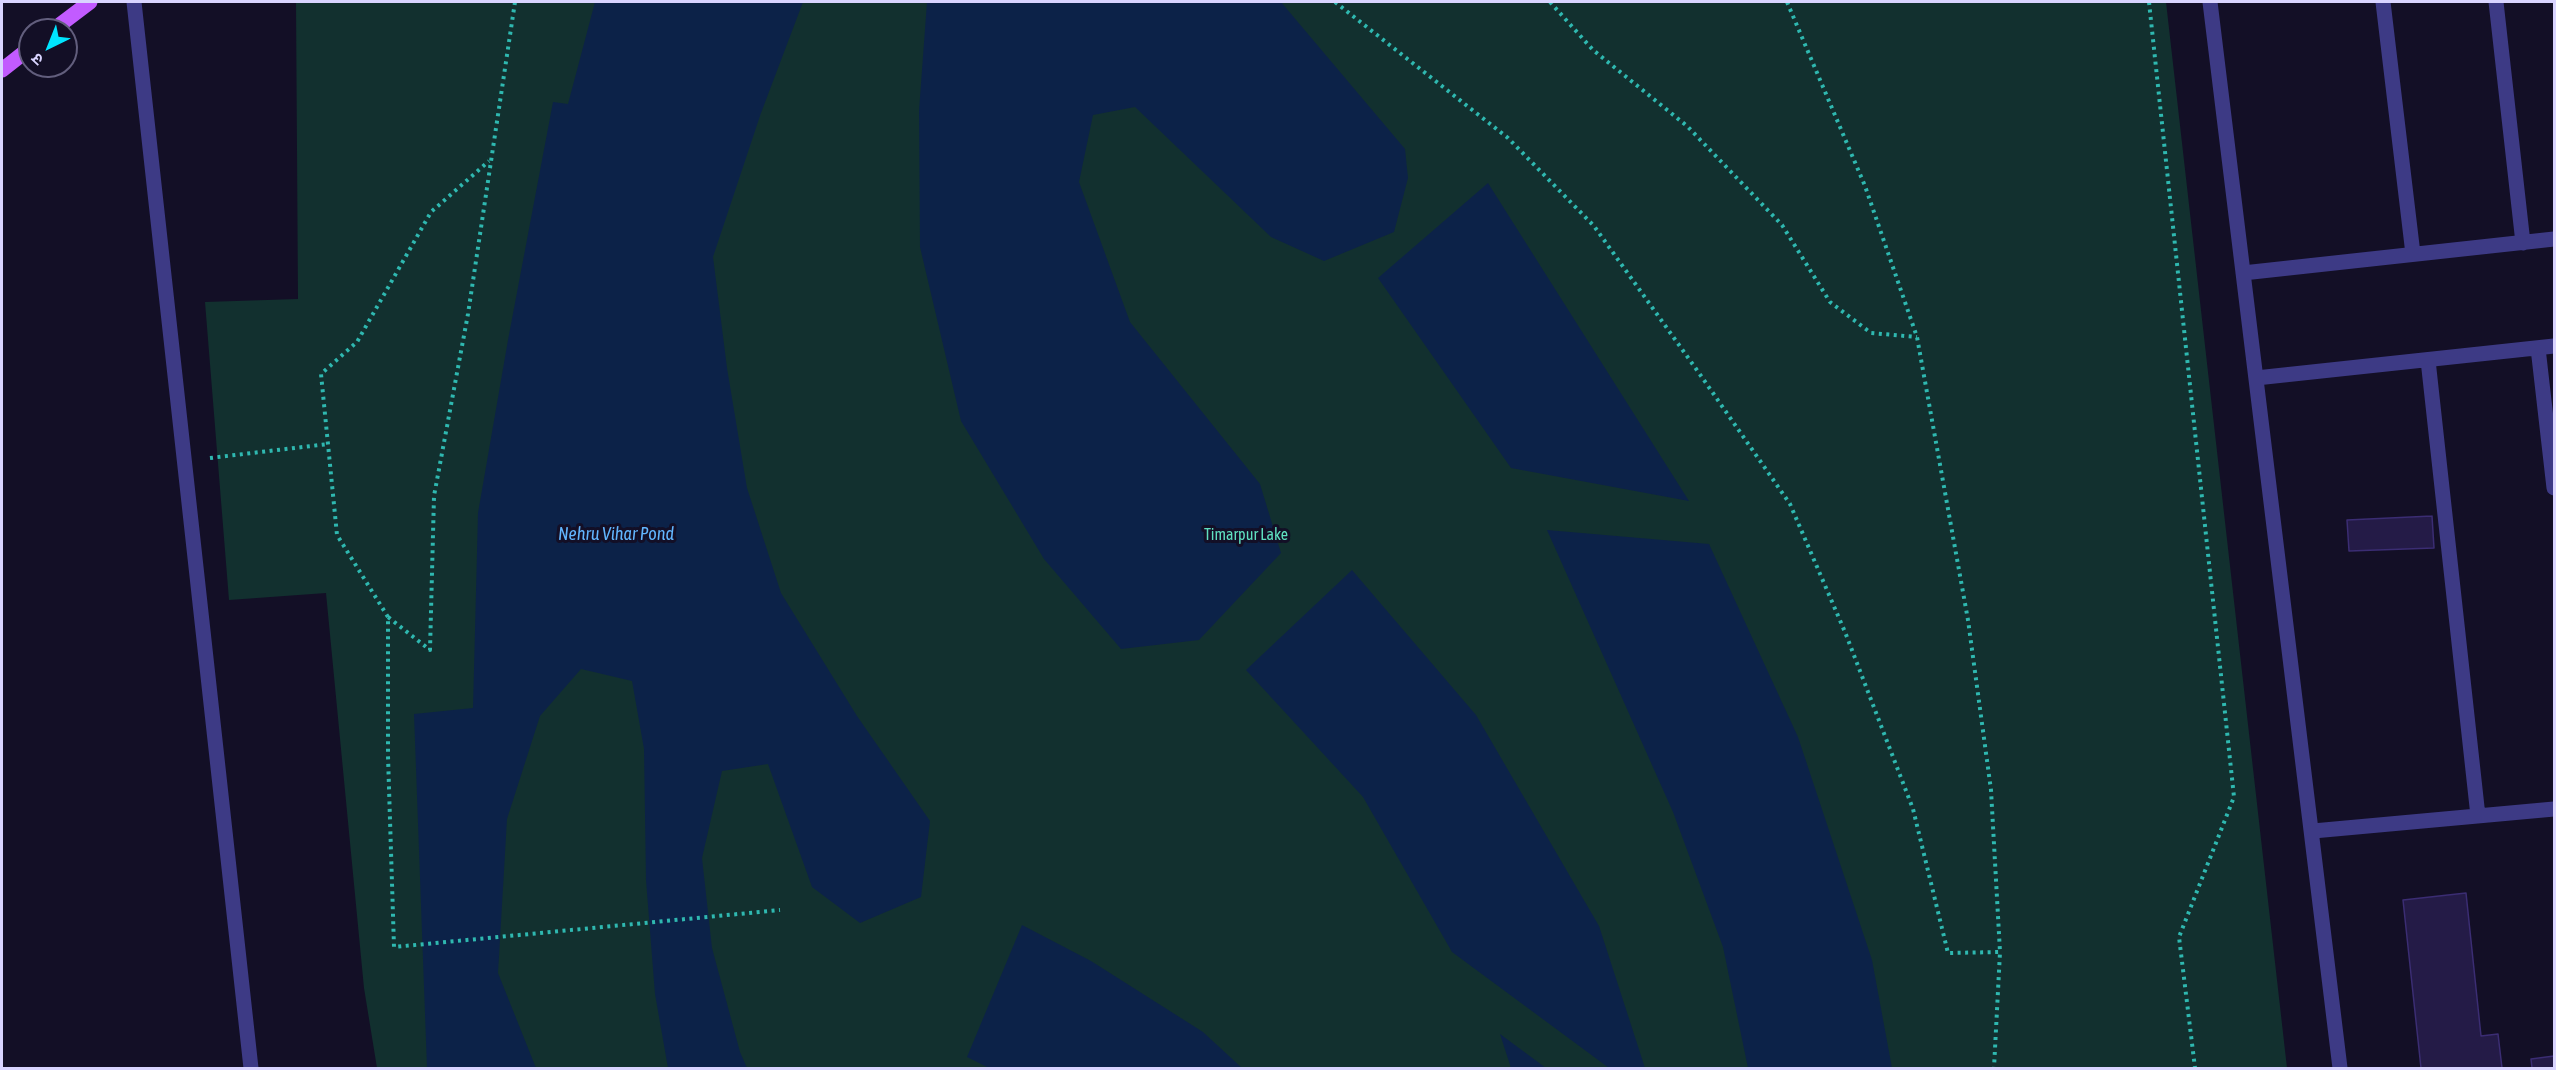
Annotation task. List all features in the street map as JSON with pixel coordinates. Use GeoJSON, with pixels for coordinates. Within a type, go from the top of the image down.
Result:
{"type":"FeatureCollection","features":[{"type":"Feature","properties":{"kind":"main road"},"geometry":{"type":"LineString","coordinates":[[69,18],[90,2]]}},
{"type":"Feature","properties":{"kind":"main road"},"geometry":{"type":"LineString","coordinates":[[2,70],[18,57]]}},
{"type":"Feature","properties":{"kind":"street"},"geometry":{"type":"LineString","coordinates":[[134,2],[251,1068]]}},
{"type":"Feature","properties":{"kind":"street"},"geometry":{"type":"LineString","coordinates":[[2210,2],[2313,831],[2340,1068]]}},
{"type":"Feature","properties":{"kind":"street"},"geometry":{"type":"LineString","coordinates":[[2383,2],[2413,254]]}},
{"type":"Feature","properties":{"kind":"street"},"geometry":{"type":"LineString","coordinates":[[2496,2],[2523,243]]}},
{"type":"Feature","properties":{"kind":"street"},"geometry":{"type":"LineString","coordinates":[[2243,273],[2554,239]]}},
{"type":"Feature","properties":{"kind":"street"},"geometry":{"type":"LineString","coordinates":[[2256,378],[2554,346]]}},
{"type":"Feature","properties":{"kind":"street"},"geometry":{"type":"LineString","coordinates":[[2538,348],[2554,488]]}},
{"type":"Feature","properties":{"kind":"street"},"geometry":{"type":"LineString","coordinates":[[2428,360],[2478,816]]}},
{"type":"Feature","properties":{"kind":"street"},"geometry":{"type":"LineString","coordinates":[[2313,831],[2554,809]]}},
{"type":"Feature","properties":{"kind":"path"},"geometry":{"type":"LineString","coordinates":[[490,161],[431,212],[357,342],[321,374],[337,535],[388,617],[430,650],[434,496],[468,314],[515,2]]}},
{"type":"Feature","properties":{"kind":"path"},"geometry":{"type":"LineString","coordinates":[[1335,2],[1508,138],[1594,226],[1699,373],[1790,504],[1845,632],[1913,809],[1948,953],[2000,952]]}},
{"type":"Feature","properties":{"kind":"path"},"geometry":{"type":"LineString","coordinates":[[1550,2],[1593,50],[1687,126],[1782,225],[1830,302],[1871,333],[1917,337]]}},
{"type":"Feature","properties":{"kind":"path"},"geometry":{"type":"LineString","coordinates":[[1787,2],[1865,186],[1917,337],[1971,643],[1991,790],[2000,952],[1994,1068]]}},
{"type":"Feature","properties":{"kind":"path"},"geometry":{"type":"LineString","coordinates":[[2149,2],[2234,797],[2179,937],[2195,1068]]}},
{"type":"Feature","properties":{"kind":"path"},"geometry":{"type":"LineString","coordinates":[[184,461],[328,444]]}},
{"type":"Feature","properties":{"kind":"path"},"geometry":{"type":"LineString","coordinates":[[388,617],[388,756],[394,947],[780,910]]}},
{"type":"Feature","properties":{"kind":"green space","name":"Timarpur Lake"},"geometry":{"type":"Polygon","coordinates":[[[296,2],[2166,2],[2287,1068],[377,1068],[364,988],[326,593],[229,600],[205,302],[298,299],[296,2]]]}},
{"type":"Feature","properties":{"kind":"water","name":"Nehru Vihar Pond"},"geometry":{"type":"Polygon","coordinates":[[[595,2],[803,2],[761,113],[713,257],[727,368],[747,488],[781,593],[857,716],[930,821],[921,897],[860,923],[812,887],[768,764],[722,771],[702,858],[712,948],[740,1052],[747,1068],[668,1068],[655,994],[646,880],[644,749],[632,681],[581,669],[540,716],[507,819],[498,973],[536,1068],[427,1068],[414,714],[473,708],[478,513],[553,102],[568,104],[595,2]]]}},
{"type":"Feature","properties":{"kind":"water"},"geometry":{"type":"Polygon","coordinates":[[[927,2],[1281,2],[1405,149],[1408,178],[1394,232],[1324,261],[1271,237],[1135,107],[1093,115],[1079,182],[1130,322],[1260,484],[1281,553],[1199,640],[1121,649],[1044,559],[961,421],[920,247],[919,111],[927,2]]]}},
{"type":"Feature","properties":{"kind":"water"},"geometry":{"type":"Polygon","coordinates":[[[1488,183],[1689,501],[1511,468],[1378,278],[1488,183]]]}},
{"type":"Feature","properties":{"kind":"water"},"geometry":{"type":"Polygon","coordinates":[[[1547,530],[1709,544],[1798,737],[1872,960],[1892,1068],[1748,1068],[1723,947],[1673,812],[1547,530]]]}},
{"type":"Feature","properties":{"kind":"water"},"geometry":{"type":"Polygon","coordinates":[[[1352,570],[1476,715],[1599,926],[1645,1068],[1609,1068],[1452,952],[1363,797],[1246,670],[1352,570]]]}},
{"type":"Feature","properties":{"kind":"water"},"geometry":{"type":"Polygon","coordinates":[[[1022,925],[1091,961],[1203,1032],[1242,1068],[989,1068],[967,1057],[1022,925]]]}},
{"type":"Feature","properties":{"kind":"water"},"geometry":{"type":"Polygon","coordinates":[[[1500,1034],[1546,1068],[1511,1068],[1500,1034]]]}},
{"type":"Feature","properties":{"kind":"building"},"geometry":{"type":"Polygon","coordinates":[[[2432,516],[2434,548],[2349,551],[2347,520],[2432,516]]]}},
{"type":"Feature","properties":{"kind":"building"},"geometry":{"type":"Polygon","coordinates":[[[2466,893],[2481,1036],[2498,1034],[2502,1068],[2421,1068],[2403,900],[2466,893]]]}},
{"type":"Feature","properties":{"kind":"building"},"geometry":{"type":"Polygon","coordinates":[[[2554,1056],[2554,1068],[2532,1068],[2531,1059],[2554,1056]]]}}]}
